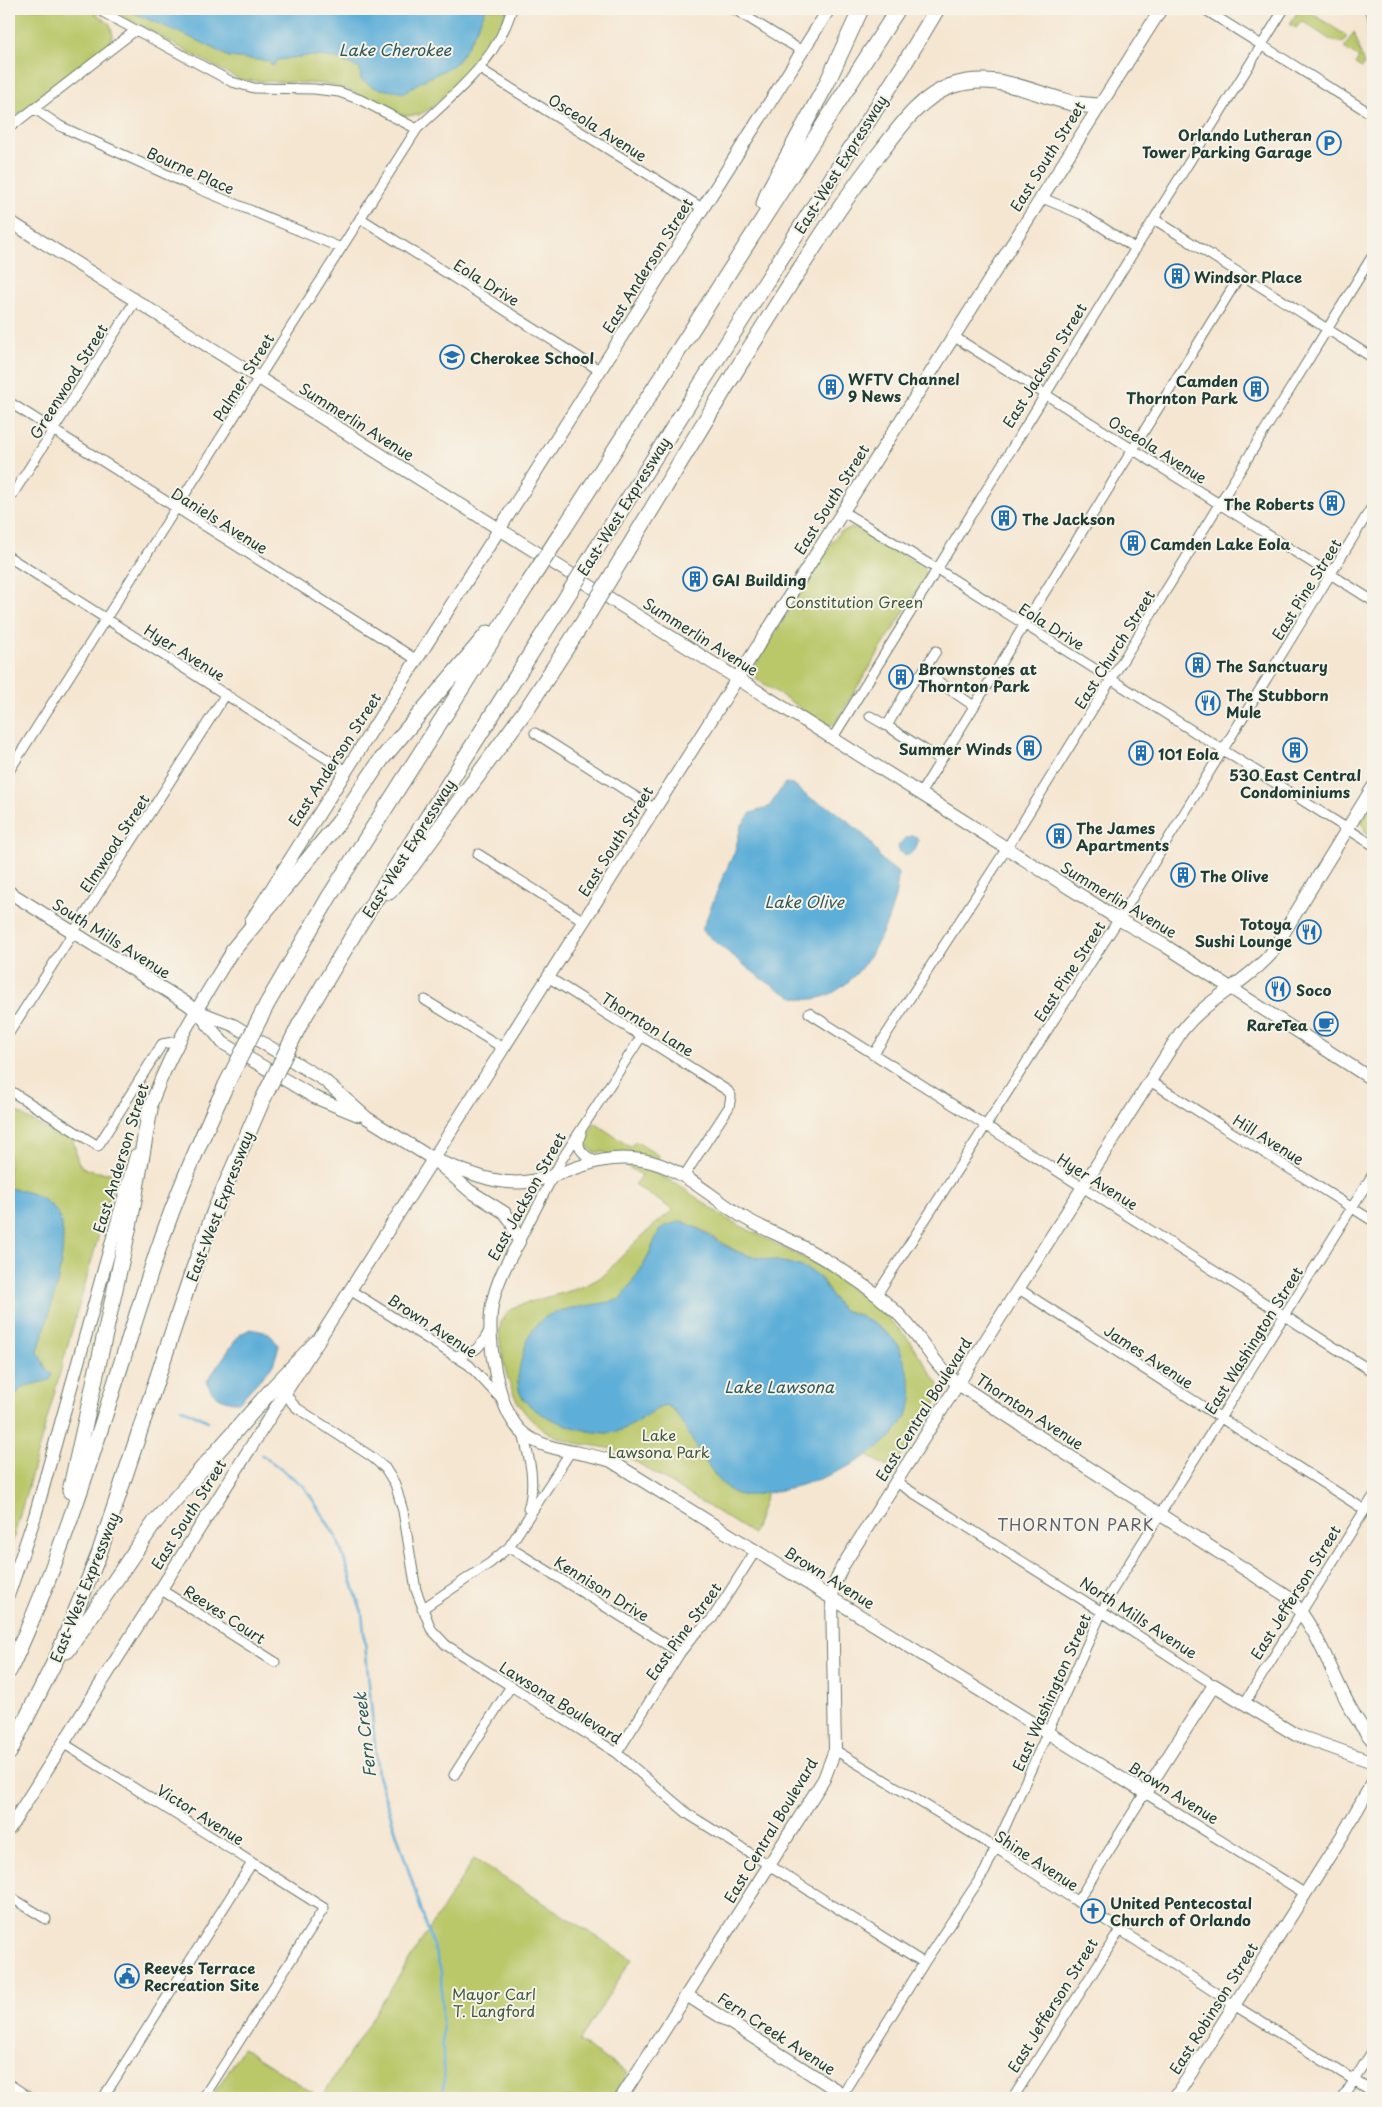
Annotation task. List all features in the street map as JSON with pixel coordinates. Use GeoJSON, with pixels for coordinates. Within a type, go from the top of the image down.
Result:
{"type":"FeatureCollection","features":[{"type":"Feature","properties":{"kind":"highway"},"geometry":{"type":"LineString","coordinates":[[756,230],[768,192],[826,85],[861,9]]}},
{"type":"Feature","properties":{"kind":"highway"},"geometry":{"type":"LineString","coordinates":[[9,1671],[28,1630],[57,1556],[159,1246],[204,1132],[266,1004],[324,904],[898,9]]}},
{"type":"Feature","properties":{"kind":"highway","name":"East-West Expressway"},"geometry":{"type":"LineString","coordinates":[[9,1753],[68,1630],[99,1554],[191,1276],[219,1201],[262,1101],[300,1024],[358,927],[596,548],[903,66],[937,9]]}},
{"type":"Feature","properties":{"kind":"highway"},"geometry":{"type":"LineString","coordinates":[[358,927],[411,867],[530,704],[589,613],[717,397],[841,204],[914,111],[930,97],[951,86],[972,81],[991,80],[1074,104],[1098,106]]}},
{"type":"Feature","properties":{"kind":"highway"},"geometry":{"type":"LineString","coordinates":[[233,950],[328,836],[380,760],[526,588]]}},
{"type":"Feature","properties":{"kind":"highway"},"geometry":{"type":"LineString","coordinates":[[57,1556],[77,1457],[131,1217],[150,1109]]}},
{"type":"Feature","properties":{"kind":"highway"},"geometry":{"type":"LineString","coordinates":[[42,1687],[155,1522],[274,1387],[316,1343]]}},
{"type":"Feature","properties":{"kind":"street"},"geometry":{"type":"LineString","coordinates":[[97,9],[232,82],[254,88],[314,89],[339,92],[361,100],[417,128]]}},
{"type":"Feature","properties":{"kind":"street","name":"Palmer Street"},"geometry":{"type":"LineString","coordinates":[[9,771],[417,128],[480,69],[506,29],[512,9]]}},
{"type":"Feature","properties":{"kind":"street"},"geometry":{"type":"LineString","coordinates":[[734,9],[802,51]]}},
{"type":"Feature","properties":{"kind":"street","name":"East Anderson Street"},"geometry":{"type":"LineString","coordinates":[[9,1593],[36,1516],[150,1109],[179,1041],[233,950],[499,527],[829,9]]}},
{"type":"Feature","properties":{"kind":"street","name":"East South Street"},"geometry":{"type":"LineString","coordinates":[[9,1829],[738,678],[1040,197],[1162,9]]}},
{"type":"Feature","properties":{"kind":"street"},"geometry":{"type":"LineString","coordinates":[[1204,9],[1373,115]]}},
{"type":"Feature","properties":{"kind":"street","name":"East Jackson Street"},"geometry":{"type":"LineString","coordinates":[[832,738],[1284,9]]}},
{"type":"Feature","properties":{"kind":"street"},"geometry":{"type":"LineString","coordinates":[[9,128],[136,30]]}},
{"type":"Feature","properties":{"kind":"street","name":"Osceola Avenue"},"geometry":{"type":"LineString","coordinates":[[480,69],[702,208]]}},
{"type":"Feature","properties":{"kind":"street","name":"Bourne Place"},"geometry":{"type":"LineString","coordinates":[[35,109],[60,126],[201,190],[340,248]]}},
{"type":"Feature","properties":{"kind":"street"},"geometry":{"type":"LineString","coordinates":[[1040,197],[1082,216],[1136,249]]}},
{"type":"Feature","properties":{"kind":"street","name":"Eola Drive"},"geometry":{"type":"LineString","coordinates":[[360,218],[599,370]]}},
{"type":"Feature","properties":{"kind":"street"},"geometry":{"type":"LineString","coordinates":[[1154,219],[1373,358]]}},
{"type":"Feature","properties":{"kind":"street","name":"Summerlin Avenue"},"geometry":{"type":"LineString","coordinates":[[9,221],[258,379],[499,527],[1118,920],[1164,945],[1231,987],[1373,1080]]}},
{"type":"Feature","properties":{"kind":"street","name":"East Church Street"},"geometry":{"type":"LineString","coordinates":[[874,1055],[1006,848],[1373,254]]}},
{"type":"Feature","properties":{"kind":"street"},"geometry":{"type":"LineString","coordinates":[[920,794],[1241,274]]}},
{"type":"Feature","properties":{"kind":"street","name":"Greenwood Street"},"geometry":{"type":"LineString","coordinates":[[9,500],[135,301]]}},
{"type":"Feature","properties":{"kind":"street","name":"Osceola Avenue"},"geometry":{"type":"LineString","coordinates":[[953,336],[1373,602]]}},
{"type":"Feature","properties":{"kind":"street","name":"Daniels Avenue"},"geometry":{"type":"LineString","coordinates":[[9,402],[417,660]]}},
{"type":"Feature","properties":{"kind":"street","name":"East Pine Street"},"geometry":{"type":"LineString","coordinates":[[876,1296],[1118,920],[1373,505]]}},
{"type":"Feature","properties":{"kind":"street","name":"Eola Drive"},"geometry":{"type":"LineString","coordinates":[[842,511],[1373,845]]}},
{"type":"Feature","properties":{"kind":"street","name":"Hyer Avenue"},"geometry":{"type":"LineString","coordinates":[[9,557],[346,771]]}},
{"type":"Feature","properties":{"kind":"street"},"geometry":{"type":"LineString","coordinates":[[887,726],[917,677],[922,673],[936,651]]}},
{"type":"Feature","properties":{"kind":"street"},"geometry":{"type":"LineString","coordinates":[[922,673],[955,692],[974,706]]}},
{"type":"Feature","properties":{"kind":"street","name":"Elmwood Street"},"geometry":{"type":"LineString","coordinates":[[9,1033],[226,694]]}},
{"type":"Feature","properties":{"kind":"street"},"geometry":{"type":"LineString","coordinates":[[870,716],[941,760]]}},
{"type":"Feature","properties":{"kind":"street"},"geometry":{"type":"LineString","coordinates":[[535,733],[655,809]]}},
{"type":"Feature","properties":{"kind":"street","name":"East Central Boulevard"},"geometry":{"type":"LineString","coordinates":[[622,2098],[824,1779],[835,1750],[832,1597],[834,1585],[842,1568],[1150,1081],[1191,1020],[1202,1008],[1246,977],[1270,955],[1373,787]]}},
{"type":"Feature","properties":{"kind":"street"},"geometry":{"type":"LineString","coordinates":[[478,854],[584,921]]}},
{"type":"Feature","properties":{"kind":"street","name":"South Mills Avenue"},"geometry":{"type":"LineString","coordinates":[[9,892],[197,1011],[233,1025],[324,1080],[367,1118],[433,1159],[470,1191],[505,1213],[511,1221],[519,1242]]}},
{"type":"Feature","properties":{"kind":"street","name":"Thornton Lane"},"geometry":{"type":"LineString","coordinates":[[548,977],[641,1037],[724,1087],[730,1096],[729,1107],[684,1176]]}},
{"type":"Feature","properties":{"kind":"street"},"geometry":{"type":"LineString","coordinates":[[425,1000],[503,1048]]}},
{"type":"Feature","properties":{"kind":"street","name":"South Mills Avenue"},"geometry":{"type":"LineString","coordinates":[[197,1011],[223,1043],[314,1098],[367,1118]]}},
{"type":"Feature","properties":{"kind":"street","name":"Hyer Avenue"},"geometry":{"type":"LineString","coordinates":[[808,1013],[1373,1372]]}},
{"type":"Feature","properties":{"kind":"street","name":"East Jackson Street"},"geometry":{"type":"LineString","coordinates":[[502,1400],[493,1358],[490,1329],[496,1291],[504,1268],[562,1159],[641,1037]]}},
{"type":"Feature","properties":{"kind":"street"},"geometry":{"type":"LineString","coordinates":[[9,1090],[98,1146],[162,1044],[179,1041]]}},
{"type":"Feature","properties":{"kind":"street","name":"Hill Avenue"},"geometry":{"type":"LineString","coordinates":[[1150,1081],[1373,1221]]}},
{"type":"Feature","properties":{"kind":"street"},"geometry":{"type":"LineString","coordinates":[[584,1127],[578,1139],[579,1146],[585,1156],[595,1161]]}},
{"type":"Feature","properties":{"kind":"street","name":"Thornton Avenue"},"geometry":{"type":"LineString","coordinates":[[433,1159],[499,1181],[532,1181],[595,1161],[611,1158],[644,1160],[666,1167],[684,1176],[728,1208],[823,1259],[876,1296],[907,1322],[945,1374],[958,1384],[1278,1590],[1302,1612],[1357,1718],[1373,1741]]}},
{"type":"Feature","properties":{"kind":"street","name":"East Washington Street"},"geometry":{"type":"LineString","coordinates":[[844,2097],[924,1963],[972,1892],[996,1848],[1110,1594],[1373,1174]]}},
{"type":"Feature","properties":{"kind":"street","name":"James Avenue"},"geometry":{"type":"LineString","coordinates":[[1019,1289],[1365,1510]]}},
{"type":"Feature","properties":{"kind":"street","name":"Brown Avenue"},"geometry":{"type":"LineString","coordinates":[[350,1290],[469,1366],[502,1400],[523,1434],[537,1442],[611,1461],[1049,1732],[1304,1893]]}},
{"type":"Feature","properties":{"kind":"street","name":"East Jackson Street"},"geometry":{"type":"LineString","coordinates":[[453,1356],[468,1354],[476,1350],[482,1344],[490,1329]]}},
{"type":"Feature","properties":{"kind":"street","name":"Lawsona Boulevard"},"geometry":{"type":"LineString","coordinates":[[285,1391],[297,1408],[372,1457],[385,1468],[395,1484],[403,1511],[416,1590],[422,1609],[432,1629],[446,1645],[617,1754],[688,1814],[924,1963]]}},
{"type":"Feature","properties":{"kind":"street"},"geometry":{"type":"LineString","coordinates":[[523,1434],[533,1483],[525,1521]]}},
{"type":"Feature","properties":{"kind":"street"},"geometry":{"type":"LineString","coordinates":[[422,1609],[490,1562],[508,1547],[571,1451]]}},
{"type":"Feature","properties":{"kind":"street","name":"North Mills Avenue"},"geometry":{"type":"LineString","coordinates":[[896,1482],[1244,1704],[1301,1738],[1367,1760],[1373,1760]]}},
{"type":"Feature","properties":{"kind":"street","name":"East Jefferson Street"},"geometry":{"type":"LineString","coordinates":[[1244,1704],[1373,1497]]}},
{"type":"Feature","properties":{"kind":"street","name":"Kennison Drive"},"geometry":{"type":"LineString","coordinates":[[508,1547],[680,1653]]}},
{"type":"Feature","properties":{"kind":"street","name":"East Pine Street"},"geometry":{"type":"LineString","coordinates":[[617,1754],[680,1653],[695,1634],[712,1619],[756,1550]]}},
{"type":"Feature","properties":{"kind":"street","name":"Reeves Court"},"geometry":{"type":"LineString","coordinates":[[160,1589],[275,1662]]}},
{"type":"Feature","properties":{"kind":"street"},"geometry":{"type":"LineString","coordinates":[[1077,1902],[1214,1685]]}},
{"type":"Feature","properties":{"kind":"street"},"geometry":{"type":"LineString","coordinates":[[454,1775],[511,1686]]}},
{"type":"Feature","properties":{"kind":"street"},"geometry":{"type":"LineString","coordinates":[[1357,1718],[1373,1727]]}},
{"type":"Feature","properties":{"kind":"street","name":"Victor Avenue"},"geometry":{"type":"LineString","coordinates":[[63,1743],[324,1908],[203,2098]]}},
{"type":"Feature","properties":{"kind":"street","name":"Shine Avenue"},"geometry":{"type":"LineString","coordinates":[[835,1750],[996,1848],[1234,2006],[1373,2092]]}},
{"type":"Feature","properties":{"kind":"street","name":"East Robinson Street"},"geometry":{"type":"LineString","coordinates":[[1175,2098],[1342,1836],[1373,1782]]}},
{"type":"Feature","properties":{"kind":"street"},"geometry":{"type":"LineString","coordinates":[[104,2098],[252,1863]]}},
{"type":"Feature","properties":{"kind":"street"},"geometry":{"type":"LineString","coordinates":[[9,1896],[46,1920]]}},
{"type":"Feature","properties":{"kind":"street","name":"East Jefferson Street"},"geometry":{"type":"LineString","coordinates":[[1012,2098],[1120,1930]]}},
{"type":"Feature","properties":{"kind":"street","name":"Fern Creek Avenue"},"geometry":{"type":"LineString","coordinates":[[688,1996],[844,2097]]}},
{"type":"Feature","properties":{"kind":"street"},"geometry":{"type":"LineString","coordinates":[[1342,2098],[1373,2050]]}},
{"type":"Feature","properties":{"kind":"street"},"geometry":{"type":"LineString","coordinates":[[9,2084],[30,2098]]}},
{"type":"Feature","properties":{"kind":"green space"},"geometry":{"type":"Polygon","coordinates":[[[9,9],[88,9],[110,24],[113,35],[109,44],[9,121],[9,9]]]}},
{"type":"Feature","properties":{"kind":"green space"},"geometry":{"type":"Polygon","coordinates":[[[109,9],[131,9],[136,14],[201,42],[229,57],[269,61],[271,65],[274,65],[277,60],[315,55],[329,56],[345,61],[360,69],[414,85],[454,65],[469,43],[486,9],[507,9],[500,33],[474,67],[431,108],[419,115],[404,116],[351,91],[327,84],[240,80],[109,9]]]}},
{"type":"Feature","properties":{"kind":"green space"},"geometry":{"type":"Polygon","coordinates":[[[1299,9],[1309,9],[1308,11],[1347,36],[1343,43],[1329,39],[1302,21],[1296,28],[1290,24],[1299,9]]]}},
{"type":"Feature","properties":{"kind":"green space"},"geometry":{"type":"Polygon","coordinates":[[[1369,9],[1373,9],[1373,49],[1365,14],[1369,9]]]}},
{"type":"Feature","properties":{"kind":"green space"},"geometry":{"type":"Polygon","coordinates":[[[1354,32],[1364,65],[1362,68],[1355,64],[1359,58],[1344,48],[1354,32]]]}},
{"type":"Feature","properties":{"kind":"green space","name":"Constitution Green"},"geometry":{"type":"Polygon","coordinates":[[[852,528],[859,529],[924,568],[926,576],[837,720],[834,724],[824,726],[795,704],[756,679],[753,668],[834,539],[840,532],[852,528]]]}},
{"type":"Feature","properties":{"kind":"green space"},"geometry":{"type":"Polygon","coordinates":[[[1373,798],[1373,838],[1366,833],[1361,820],[1373,798]]]}},
{"type":"Feature","properties":{"kind":"green space"},"geometry":{"type":"Polygon","coordinates":[[[9,1107],[60,1138],[64,1131],[73,1140],[78,1160],[84,1168],[95,1172],[116,1174],[9,1554],[9,1107]]]}},
{"type":"Feature","properties":{"kind":"green space","name":"Lake Lawsona Park"},"geometry":{"type":"Polygon","coordinates":[[[595,1123],[630,1147],[635,1141],[659,1156],[652,1172],[674,1182],[727,1219],[821,1267],[884,1314],[907,1337],[943,1391],[892,1470],[867,1455],[895,1434],[904,1365],[898,1345],[891,1337],[859,1315],[843,1310],[832,1297],[822,1279],[797,1265],[761,1260],[738,1252],[699,1228],[659,1231],[642,1268],[626,1295],[619,1300],[603,1305],[657,1409],[666,1405],[674,1410],[716,1477],[754,1494],[767,1492],[753,1534],[620,1452],[568,1441],[553,1435],[540,1427],[521,1408],[509,1382],[499,1336],[500,1325],[505,1315],[517,1306],[574,1290],[601,1277],[640,1238],[673,1210],[635,1185],[641,1175],[604,1152],[594,1152],[583,1142],[595,1123]]]}},
{"type":"Feature","properties":{"kind":"green space","name":"Mayor Carl T. Langford"},"geometry":{"type":"Polygon","coordinates":[[[474,1859],[632,1959],[579,2042],[628,2073],[612,2098],[321,2098],[474,1859]]]}},
{"type":"Feature","properties":{"kind":"green space"},"geometry":{"type":"Polygon","coordinates":[[[243,2048],[321,2098],[211,2098],[243,2048]]]}},
{"type":"Feature","properties":{"kind":"water","name":"Lake Cherokee"},"geometry":{"type":"Polygon","coordinates":[[[131,9],[486,9],[462,56],[457,62],[427,78],[405,93],[375,88],[361,80],[360,69],[329,57],[310,56],[277,60],[273,66],[269,61],[229,57],[201,42],[136,14],[131,9]]]}},
{"type":"Feature","properties":{"kind":"water","name":"Lake Olive"},"geometry":{"type":"Polygon","coordinates":[[[785,783],[793,784],[809,798],[831,808],[849,822],[868,839],[882,860],[898,873],[896,892],[890,913],[869,957],[854,976],[837,990],[818,998],[798,998],[775,987],[762,979],[702,930],[735,851],[741,826],[751,813],[769,807],[785,783]]]}},
{"type":"Feature","properties":{"kind":"water"},"geometry":{"type":"Polygon","coordinates":[[[916,837],[918,841],[916,848],[909,855],[906,855],[899,851],[898,846],[905,838],[916,837]]]}},
{"type":"Feature","properties":{"kind":"water"},"geometry":{"type":"Polygon","coordinates":[[[9,1188],[43,1199],[54,1208],[62,1227],[63,1244],[53,1302],[38,1352],[47,1370],[52,1374],[50,1380],[22,1387],[15,1396],[9,1396],[9,1188]]]}},
{"type":"Feature","properties":{"kind":"water","name":"Lake Lawsona"},"geometry":{"type":"Polygon","coordinates":[[[682,1221],[738,1252],[756,1258],[794,1264],[811,1271],[820,1279],[842,1309],[870,1321],[895,1341],[903,1357],[910,1381],[912,1400],[905,1419],[892,1435],[875,1450],[833,1474],[789,1488],[740,1495],[728,1489],[720,1481],[702,1457],[674,1410],[666,1405],[631,1426],[616,1432],[598,1433],[558,1422],[533,1408],[524,1399],[519,1390],[519,1371],[527,1342],[538,1323],[547,1316],[562,1310],[621,1299],[645,1263],[659,1231],[665,1226],[682,1221]]]}},
{"type":"Feature","properties":{"kind":"water"},"geometry":{"type":"Polygon","coordinates":[[[251,1329],[269,1333],[279,1346],[273,1365],[239,1402],[229,1401],[215,1394],[207,1381],[240,1334],[251,1329]]]}},
{"type":"Feature","properties":{"kind":"waterway","name":"Fern Creek"},"geometry":{"type":"LineString","coordinates":[[181,1408],[208,1421]]}},
{"type":"Feature","properties":{"kind":"waterway","name":"Fern Creek"},"geometry":{"type":"LineString","coordinates":[[262,1455],[304,1486],[337,1538],[362,1612],[378,1776],[441,1971],[444,2098]]}},
{"type":"Feature","properties":{"kind":"place","name":"Orlando Lutheran Tower Parking Garage"},"geometry":{"type":"Point","coordinates":[1329,143]}},
{"type":"Feature","properties":{"kind":"place","name":"Windsor Place"},"geometry":{"type":"Point","coordinates":[1177,276]}},
{"type":"Feature","properties":{"kind":"place","name":"Cherokee School"},"geometry":{"type":"Point","coordinates":[452,357]}},
{"type":"Feature","properties":{"kind":"place","name":"WFTV Channel 9 News"},"geometry":{"type":"Point","coordinates":[831,387]}},
{"type":"Feature","properties":{"kind":"place","name":"Camden Thornton Park"},"geometry":{"type":"Point","coordinates":[1256,389]}},
{"type":"Feature","properties":{"kind":"place","name":"The Roberts"},"geometry":{"type":"Point","coordinates":[1332,503]}},
{"type":"Feature","properties":{"kind":"place","name":"The Jackson"},"geometry":{"type":"Point","coordinates":[1004,518]}},
{"type":"Feature","properties":{"kind":"place","name":"Camden Lake Eola"},"geometry":{"type":"Point","coordinates":[1133,543]}},
{"type":"Feature","properties":{"kind":"place","name":"GAI Building"},"geometry":{"type":"Point","coordinates":[695,579]}},
{"type":"Feature","properties":{"kind":"place","name":"The Sanctuary"},"geometry":{"type":"Point","coordinates":[1198,665]}},
{"type":"Feature","properties":{"kind":"place","name":"Brownstones at Thornton Park"},"geometry":{"type":"Point","coordinates":[901,677]}},
{"type":"Feature","properties":{"kind":"place","name":"The Stubborn Mule"},"geometry":{"type":"Point","coordinates":[1208,703]}},
{"type":"Feature","properties":{"kind":"place","name":"Summer Winds"},"geometry":{"type":"Point","coordinates":[1029,748]}},
{"type":"Feature","properties":{"kind":"place","name":"530 East Central Condominiums"},"geometry":{"type":"Point","coordinates":[1295,750]}},
{"type":"Feature","properties":{"kind":"place","name":"101 Eola"},"geometry":{"type":"Point","coordinates":[1141,753]}},
{"type":"Feature","properties":{"kind":"place","name":"The James Apartments"},"geometry":{"type":"Point","coordinates":[1059,836]}},
{"type":"Feature","properties":{"kind":"place","name":"The Olive"},"geometry":{"type":"Point","coordinates":[1183,875]}},
{"type":"Feature","properties":{"kind":"place","name":"Totoya Sushi Lounge"},"geometry":{"type":"Point","coordinates":[1309,932]}},
{"type":"Feature","properties":{"kind":"place","name":"Soco"},"geometry":{"type":"Point","coordinates":[1278,989]}},
{"type":"Feature","properties":{"kind":"place","name":"RareTea"},"geometry":{"type":"Point","coordinates":[1326,1024]}},
{"type":"Feature","properties":{"kind":"place","name":"United Pentecostal Church of Orlando"},"geometry":{"type":"Point","coordinates":[1093,1911]}},
{"type":"Feature","properties":{"kind":"place","name":"Reeves Terrace Recreation Site"},"geometry":{"type":"Point","coordinates":[127,1976]}},
{"type":"Feature","properties":{"kind":"district","name":"THORNTON PARK"},"geometry":{"type":"Point","coordinates":[1076,1524]}}]}
